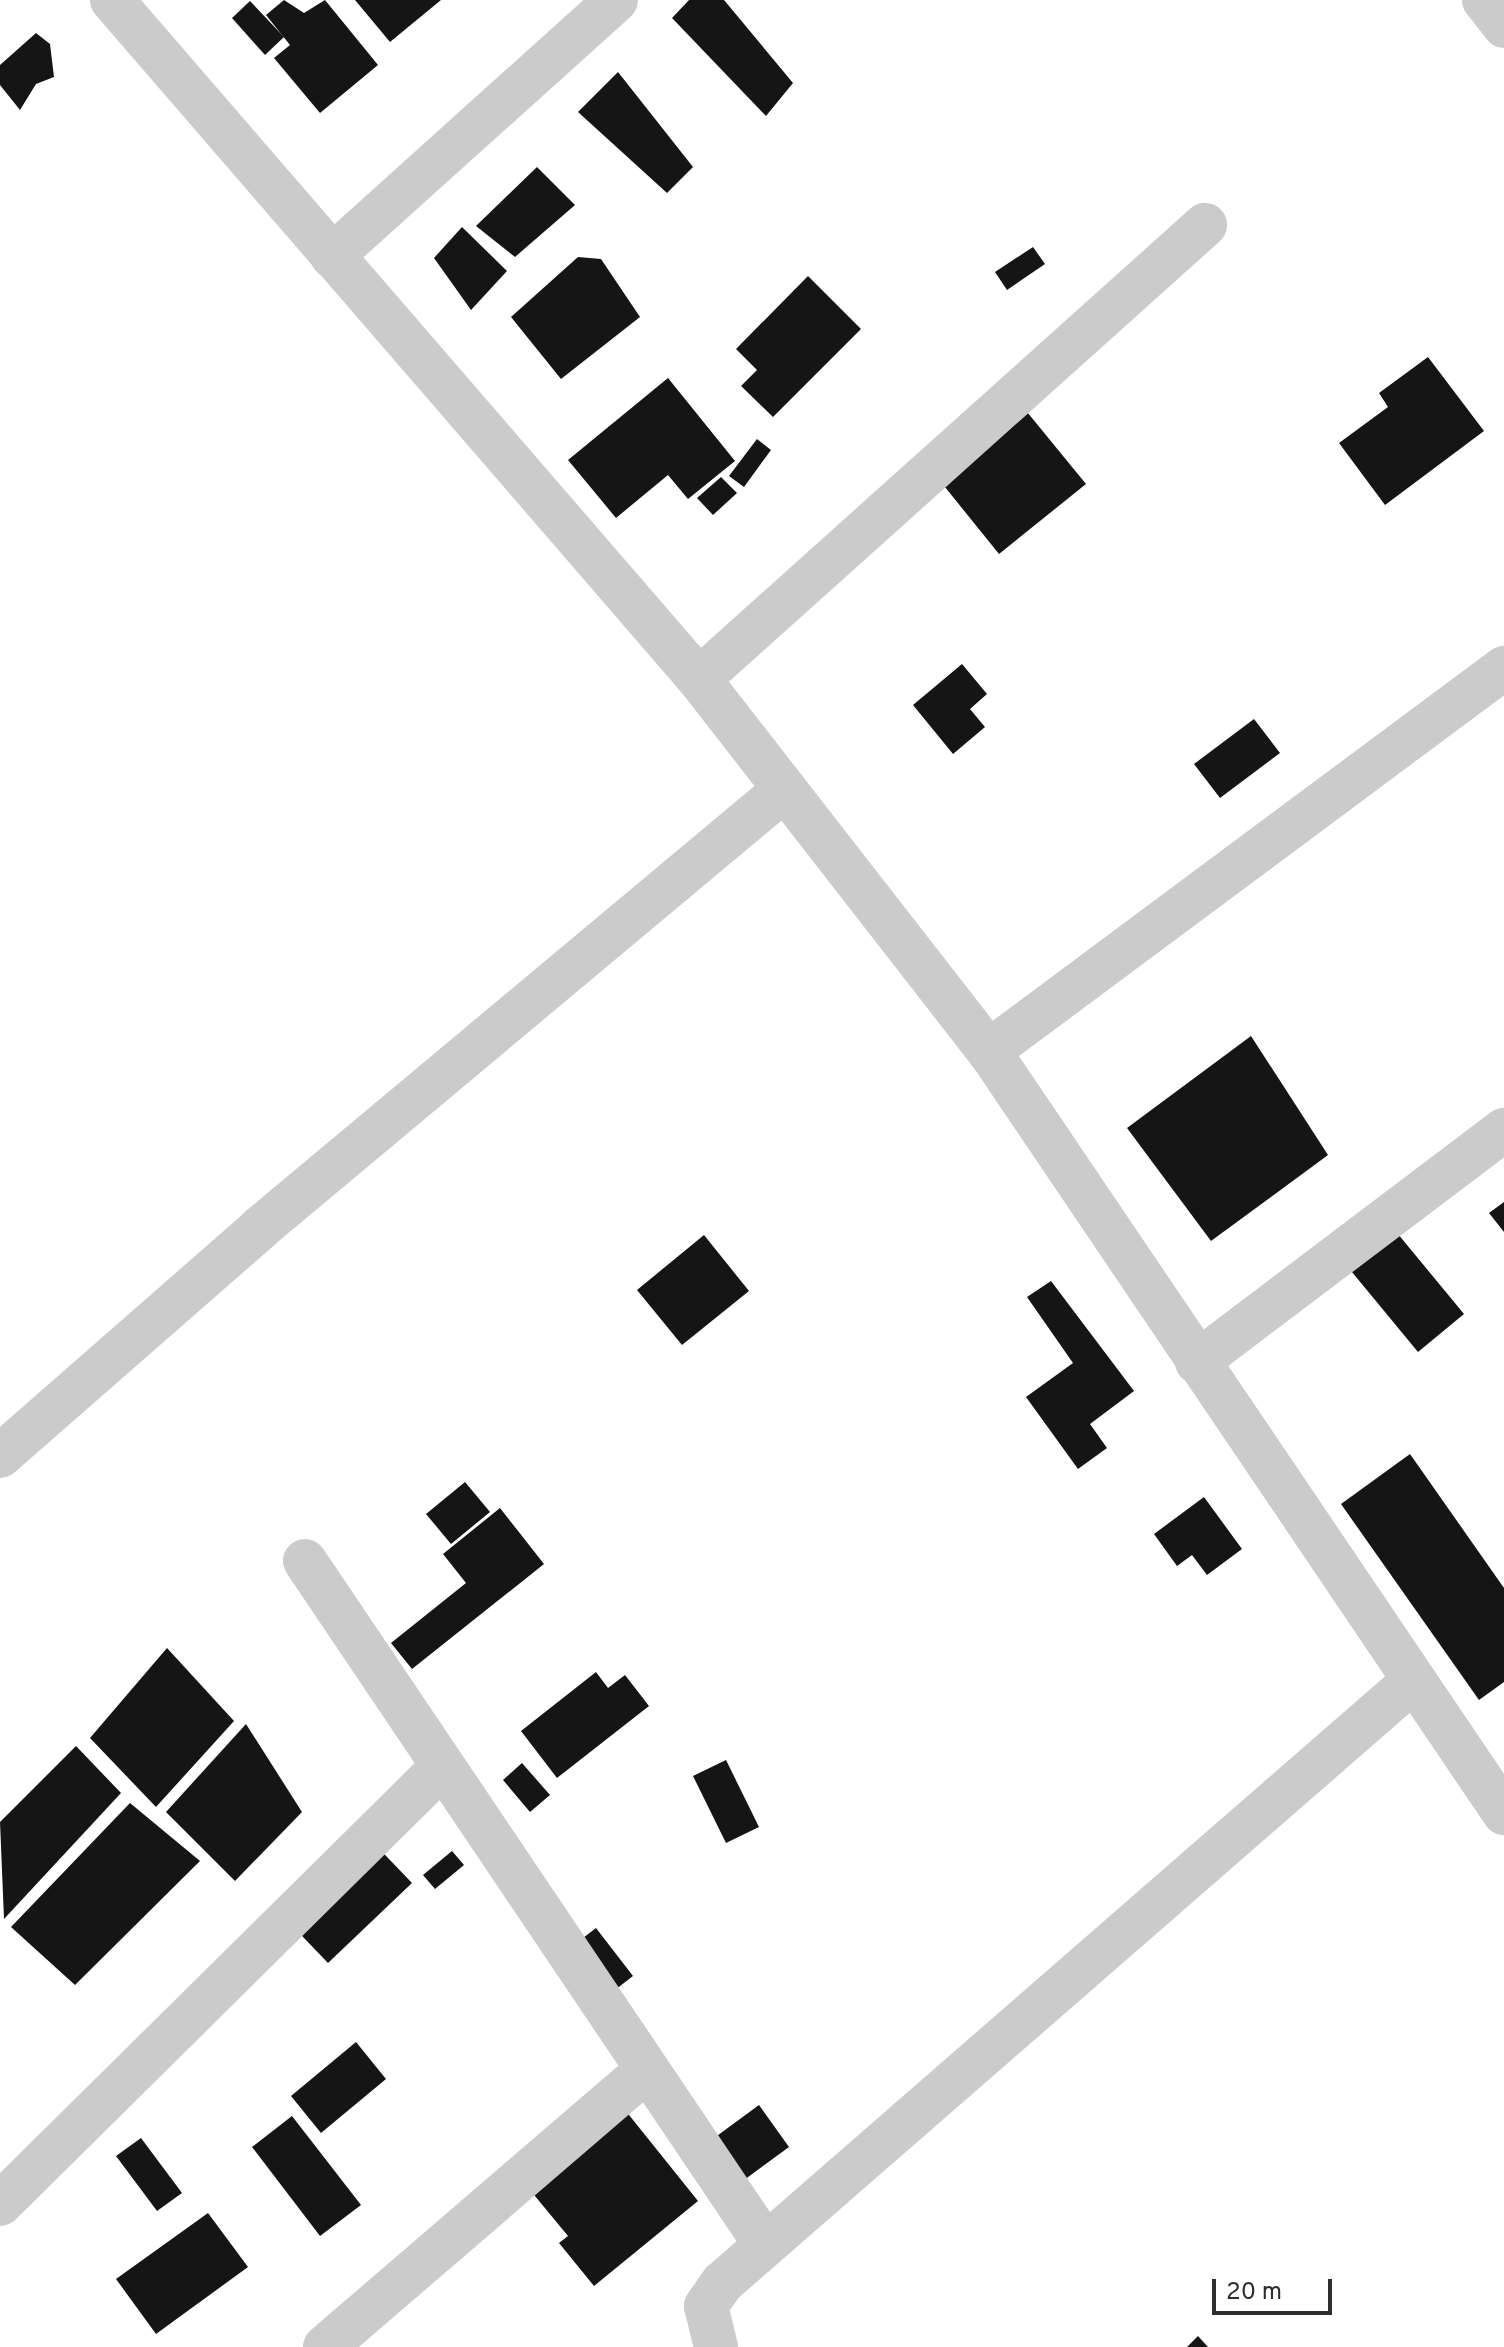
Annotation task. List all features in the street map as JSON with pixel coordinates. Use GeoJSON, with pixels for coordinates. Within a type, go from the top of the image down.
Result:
{"type":"FeatureCollection","features":[{"type":"Feature","properties":{"kind":"street"},"geometry":{"type":"LineString","coordinates":[[112,0],[699,679],[989,1051],[1412,1682],[1504,1813]]}},
{"type":"Feature","properties":{"kind":"street"},"geometry":{"type":"LineString","coordinates":[[332,256],[616,0]]}},
{"type":"Feature","properties":{"kind":"street"},"geometry":{"type":"LineString","coordinates":[[1484,0],[1504,26]]}},
{"type":"Feature","properties":{"kind":"street"},"geometry":{"type":"LineString","coordinates":[[699,679],[1205,225]]}},
{"type":"Feature","properties":{"kind":"street"},"geometry":{"type":"LineString","coordinates":[[989,1051],[1504,668]]}},
{"type":"Feature","properties":{"kind":"street"},"geometry":{"type":"LineString","coordinates":[[0,1456],[260,1228],[785,789]]}},
{"type":"Feature","properties":{"kind":"street"},"geometry":{"type":"LineString","coordinates":[[1197,1362],[1504,1130]]}},
{"type":"Feature","properties":{"kind":"street"},"geometry":{"type":"LineString","coordinates":[[305,1561],[643,2073],[765,2244]]}},
{"type":"Feature","properties":{"kind":"street"},"geometry":{"type":"LineString","coordinates":[[716,2347],[706,2306],[711,2294],[1412,1682]]}},
{"type":"Feature","properties":{"kind":"street"},"geometry":{"type":"LineString","coordinates":[[0,2204],[442,1767]]}},
{"type":"Feature","properties":{"kind":"street"},"geometry":{"type":"LineString","coordinates":[[325,2347],[643,2073]]}},
{"type":"Feature","properties":{"kind":"building"},"geometry":{"type":"Polygon","coordinates":[[[284,0],[304,13],[325,0],[378,65],[320,113],[274,58],[290,45],[266,15],[284,0]]]}},
{"type":"Feature","properties":{"kind":"building"},"geometry":{"type":"Polygon","coordinates":[[[355,0],[441,0],[390,42],[355,0]]]}},
{"type":"Feature","properties":{"kind":"building"},"geometry":{"type":"Polygon","coordinates":[[[689,0],[724,0],[793,83],[766,116],[672,18],[689,0]]]}},
{"type":"Feature","properties":{"kind":"building"},"geometry":{"type":"Polygon","coordinates":[[[250,1],[284,37],[265,55],[232,18],[250,1]]]}},
{"type":"Feature","properties":{"kind":"building"},"geometry":{"type":"Polygon","coordinates":[[[36,33],[50,44],[54,77],[36,84],[20,110],[0,85],[0,65],[36,33]]]}},
{"type":"Feature","properties":{"kind":"building"},"geometry":{"type":"Polygon","coordinates":[[[618,72],[693,167],[667,193],[578,112],[618,72]]]}},
{"type":"Feature","properties":{"kind":"building"},"geometry":{"type":"Polygon","coordinates":[[[537,167],[575,205],[515,257],[476,226],[537,167]]]}},
{"type":"Feature","properties":{"kind":"building"},"geometry":{"type":"Polygon","coordinates":[[[462,227],[507,271],[471,310],[434,258],[462,227]]]}},
{"type":"Feature","properties":{"kind":"building"},"geometry":{"type":"Polygon","coordinates":[[[1033,247],[1045,264],[1007,290],[995,272],[1033,247]]]}},
{"type":"Feature","properties":{"kind":"building"},"geometry":{"type":"Polygon","coordinates":[[[578,257],[601,259],[640,317],[561,379],[511,317],[578,257]]]}},
{"type":"Feature","properties":{"kind":"building"},"geometry":{"type":"Polygon","coordinates":[[[808,276],[861,329],[773,417],[741,386],[757,370],[736,349],[808,276]]]}},
{"type":"Feature","properties":{"kind":"building"},"geometry":{"type":"Polygon","coordinates":[[[1428,357],[1484,431],[1385,505],[1339,443],[1388,407],[1379,393],[1428,357]]]}},
{"type":"Feature","properties":{"kind":"building"},"geometry":{"type":"Polygon","coordinates":[[[668,378],[735,461],[688,499],[668,475],[616,518],[568,460],[668,378]]]}},
{"type":"Feature","properties":{"kind":"building"},"geometry":{"type":"Polygon","coordinates":[[[1014,396],[1086,484],[999,554],[928,466],[1014,396]]]}},
{"type":"Feature","properties":{"kind":"building"},"geometry":{"type":"Polygon","coordinates":[[[757,439],[771,450],[744,487],[729,476],[757,439]]]}},
{"type":"Feature","properties":{"kind":"building"},"geometry":{"type":"Polygon","coordinates":[[[721,477],[737,493],[713,515],[697,498],[721,477]]]}},
{"type":"Feature","properties":{"kind":"building"},"geometry":{"type":"Polygon","coordinates":[[[962,664],[987,694],[970,709],[985,727],[953,754],[913,705],[962,664]]]}},
{"type":"Feature","properties":{"kind":"building"},"geometry":{"type":"Polygon","coordinates":[[[1254,719],[1280,753],[1220,798],[1194,764],[1254,719]]]}},
{"type":"Feature","properties":{"kind":"building"},"geometry":{"type":"Polygon","coordinates":[[[1251,1036],[1328,1155],[1211,1241],[1127,1128],[1251,1036]]]}},
{"type":"Feature","properties":{"kind":"building"},"geometry":{"type":"Polygon","coordinates":[[[1504,1202],[1504,1232],[1489,1213],[1504,1202]]]}},
{"type":"Feature","properties":{"kind":"building"},"geometry":{"type":"Polygon","coordinates":[[[1393,1228],[1464,1314],[1418,1352],[1347,1266],[1393,1228]]]}},
{"type":"Feature","properties":{"kind":"building"},"geometry":{"type":"Polygon","coordinates":[[[704,1235],[749,1291],[682,1345],[637,1290],[704,1235]]]}},
{"type":"Feature","properties":{"kind":"building"},"geometry":{"type":"Polygon","coordinates":[[[1051,1281],[1134,1391],[1090,1424],[1107,1448],[1078,1469],[1026,1397],[1073,1363],[1027,1297],[1051,1281]]]}},
{"type":"Feature","properties":{"kind":"building"},"geometry":{"type":"Polygon","coordinates":[[[1410,1454],[1504,1588],[1504,1682],[1479,1700],[1341,1504],[1410,1454]]]}},
{"type":"Feature","properties":{"kind":"building"},"geometry":{"type":"Polygon","coordinates":[[[465,1482],[490,1512],[451,1544],[426,1514],[465,1482]]]}},
{"type":"Feature","properties":{"kind":"building"},"geometry":{"type":"Polygon","coordinates":[[[1204,1497],[1242,1549],[1207,1575],[1192,1555],[1177,1566],[1154,1534],[1204,1497]]]}},
{"type":"Feature","properties":{"kind":"building"},"geometry":{"type":"Polygon","coordinates":[[[500,1508],[544,1564],[412,1669],[391,1643],[466,1583],[443,1554],[500,1508]]]}},
{"type":"Feature","properties":{"kind":"building"},"geometry":{"type":"Polygon","coordinates":[[[167,1648],[234,1721],[156,1807],[90,1738],[167,1648]]]}},
{"type":"Feature","properties":{"kind":"building"},"geometry":{"type":"Polygon","coordinates":[[[596,1672],[608,1688],[625,1675],[649,1706],[557,1778],[521,1731],[596,1672]]]}},
{"type":"Feature","properties":{"kind":"building"},"geometry":{"type":"Polygon","coordinates":[[[246,1724],[302,1812],[235,1881],[166,1812],[246,1724]]]}},
{"type":"Feature","properties":{"kind":"building"},"geometry":{"type":"Polygon","coordinates":[[[76,1746],[121,1793],[4,1919],[0,1822],[76,1746]]]}},
{"type":"Feature","properties":{"kind":"building"},"geometry":{"type":"Polygon","coordinates":[[[726,1760],[759,1827],[726,1843],[693,1776],[726,1760]]]}},
{"type":"Feature","properties":{"kind":"building"},"geometry":{"type":"Polygon","coordinates":[[[522,1763],[550,1795],[530,1812],[503,1780],[522,1763]]]}},
{"type":"Feature","properties":{"kind":"building"},"geometry":{"type":"Polygon","coordinates":[[[130,1803],[200,1861],[75,1985],[11,1927],[130,1803]]]}},
{"type":"Feature","properties":{"kind":"building"},"geometry":{"type":"Polygon","coordinates":[[[366,1835],[412,1883],[328,1963],[281,1914],[366,1835]]]}},
{"type":"Feature","properties":{"kind":"building"},"geometry":{"type":"Polygon","coordinates":[[[452,1851],[464,1865],[435,1889],[423,1875],[452,1851]]]}},
{"type":"Feature","properties":{"kind":"building"},"geometry":{"type":"Polygon","coordinates":[[[596,1928],[633,1976],[611,1993],[574,1945],[596,1928]]]}},
{"type":"Feature","properties":{"kind":"building"},"geometry":{"type":"Polygon","coordinates":[[[356,2042],[386,2079],[321,2133],[291,2096],[356,2042]]]}},
{"type":"Feature","properties":{"kind":"building"},"geometry":{"type":"Polygon","coordinates":[[[609,2090],[698,2201],[594,2286],[559,2243],[568,2236],[530,2190],[609,2090]]]}},
{"type":"Feature","properties":{"kind":"building"},"geometry":{"type":"Polygon","coordinates":[[[759,2105],[789,2147],[740,2183],[710,2141],[759,2105]]]}},
{"type":"Feature","properties":{"kind":"building"},"geometry":{"type":"Polygon","coordinates":[[[292,2116],[361,2205],[320,2236],[252,2147],[292,2116]]]}},
{"type":"Feature","properties":{"kind":"building"},"geometry":{"type":"Polygon","coordinates":[[[141,2138],[182,2193],[157,2211],[116,2156],[141,2138]]]}},
{"type":"Feature","properties":{"kind":"building"},"geometry":{"type":"Polygon","coordinates":[[[208,2213],[248,2267],[156,2334],[116,2279],[208,2213]]]}},
{"type":"Feature","properties":{"kind":"building"},"geometry":{"type":"Polygon","coordinates":[[[1198,2336],[1208,2347],[1187,2347],[1198,2336]]]}}]}
